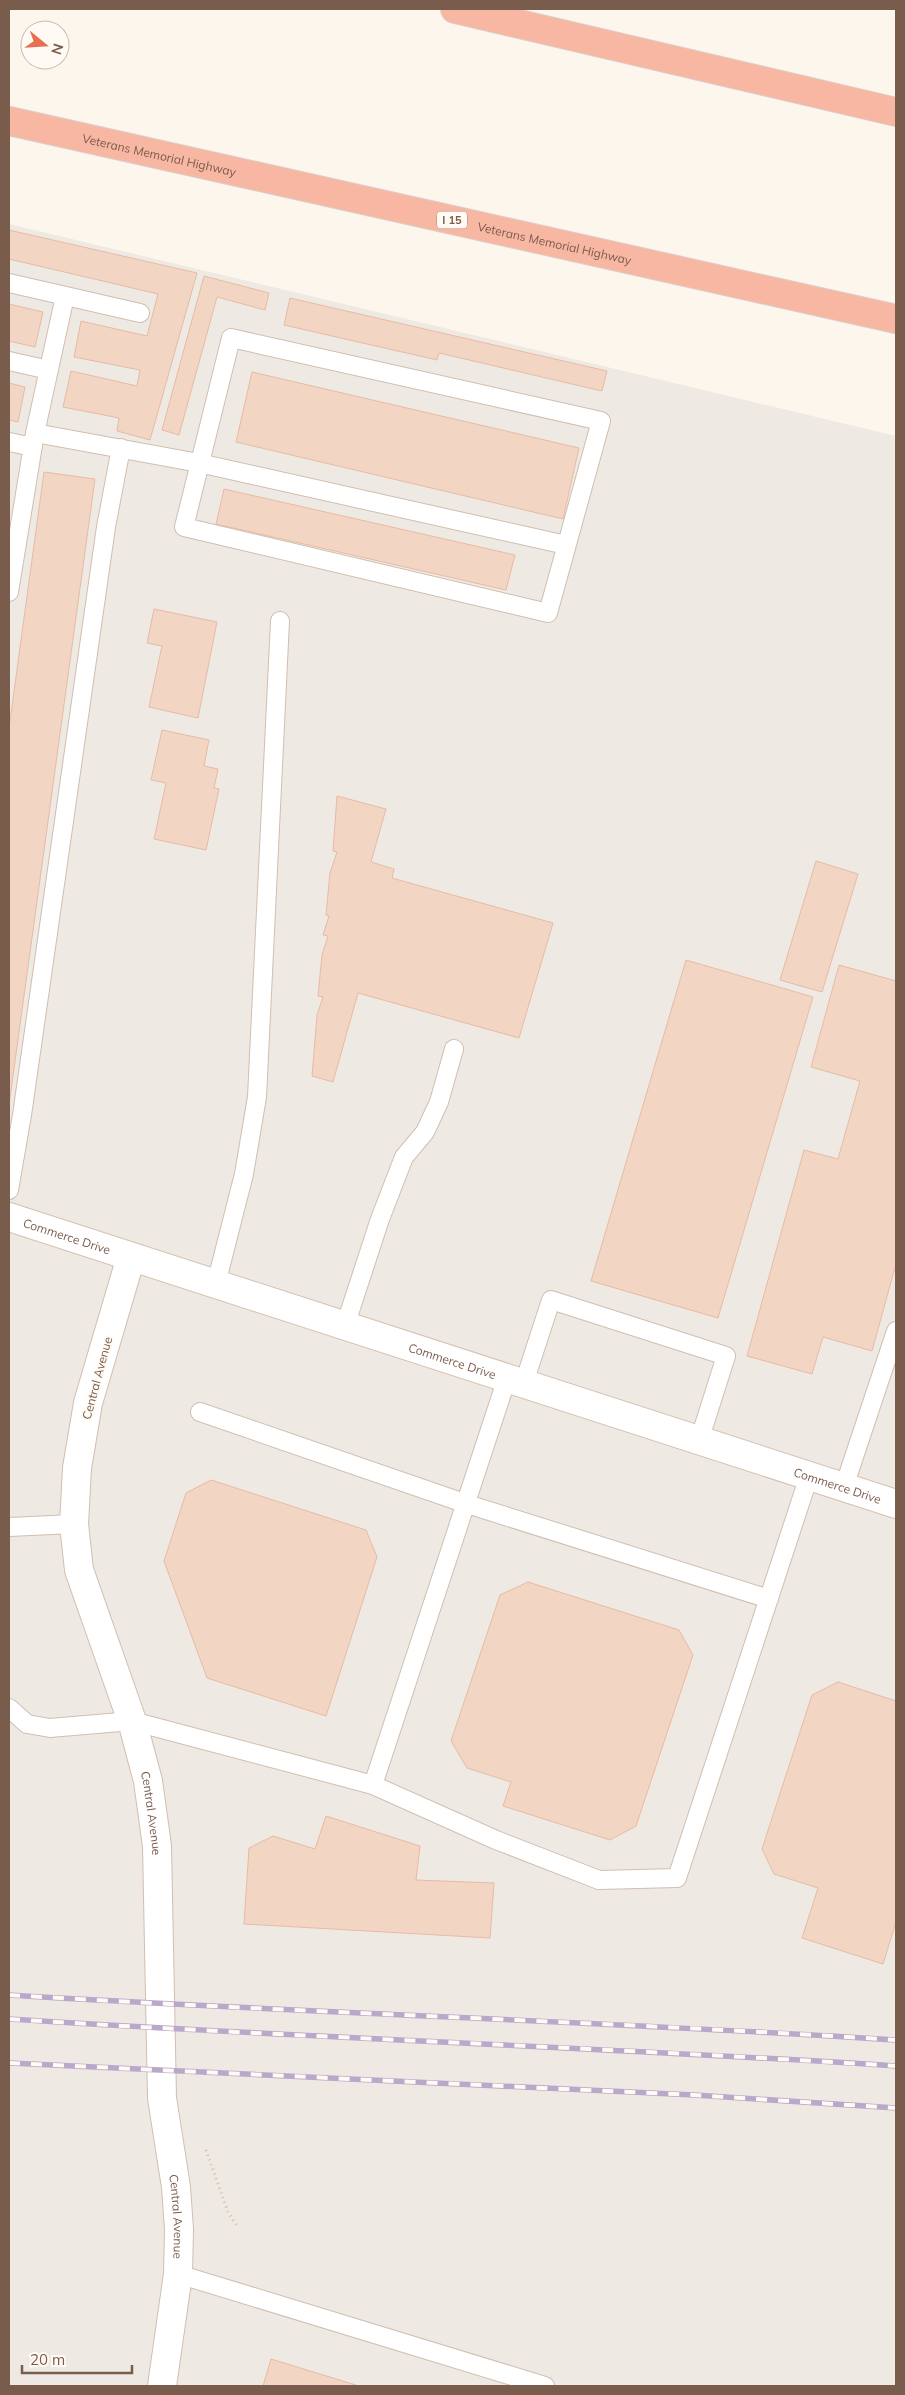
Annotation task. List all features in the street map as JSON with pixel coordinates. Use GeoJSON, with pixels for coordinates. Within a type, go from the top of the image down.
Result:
{"type":"FeatureCollection","features":[{"type":"Feature","properties":{"kind":"highway"},"geometry":{"type":"LineString","coordinates":[[455,9],[896,112]]}},
{"type":"Feature","properties":{"kind":"highway","name":"Veterans Memorial Highway"},"geometry":{"type":"LineString","coordinates":[[9,121],[896,318]]}},
{"type":"Feature","properties":{"kind":"street","name":"Commerce Drive"},"geometry":{"type":"LineString","coordinates":[[9,1217],[896,1504]]}},
{"type":"Feature","properties":{"kind":"street","name":"Central Avenue"},"geometry":{"type":"LineString","coordinates":[[131,1257],[88,1403],[77,1468],[74,1524],[79,1570],[132,1721],[148,1781],[157,1846],[162,2098],[176,2187],[179,2229],[178,2274],[162,2386]]}},
{"type":"Feature","properties":{"kind":"lane"},"geometry":{"type":"LineString","coordinates":[[9,283],[140,313]]}},
{"type":"Feature","properties":{"kind":"lane"},"geometry":{"type":"LineString","coordinates":[[9,592],[11,567],[34,440],[65,296]]}},
{"type":"Feature","properties":{"kind":"lane"},"geometry":{"type":"LineString","coordinates":[[231,338],[601,421],[548,613],[184,527],[199,463],[231,338]]}},
{"type":"Feature","properties":{"kind":"lane"},"geometry":{"type":"LineString","coordinates":[[9,361],[49,370]]}},
{"type":"Feature","properties":{"kind":"lane"},"geometry":{"type":"LineString","coordinates":[[9,442],[34,440],[121,448],[199,463],[566,545]]}},
{"type":"Feature","properties":{"kind":"lane"},"geometry":{"type":"LineString","coordinates":[[9,1190],[22,1115],[106,528],[121,448]]}},
{"type":"Feature","properties":{"kind":"lane"},"geometry":{"type":"LineString","coordinates":[[216,1284],[244,1174],[257,1097],[280,621]]}},
{"type":"Feature","properties":{"kind":"lane"},"geometry":{"type":"LineString","coordinates":[[345,1326],[380,1218],[404,1157],[425,1132],[439,1102],[454,1049]]}},
{"type":"Feature","properties":{"kind":"lane"},"geometry":{"type":"LineString","coordinates":[[373,1785],[467,1504],[516,1381],[551,1300],[726,1356],[699,1441]]}},
{"type":"Feature","properties":{"kind":"lane"},"geometry":{"type":"LineString","coordinates":[[844,1487],[896,1331]]}},
{"type":"Feature","properties":{"kind":"lane"},"geometry":{"type":"LineString","coordinates":[[200,1412],[467,1504],[769,1599]]}},
{"type":"Feature","properties":{"kind":"lane"},"geometry":{"type":"LineString","coordinates":[[9,1708],[27,1724],[50,1728],[132,1721],[373,1785],[496,1840],[599,1880],[677,1878],[808,1476]]}},
{"type":"Feature","properties":{"kind":"lane"},"geometry":{"type":"LineString","coordinates":[[9,1527],[74,1524]]}},
{"type":"Feature","properties":{"kind":"lane"},"geometry":{"type":"LineString","coordinates":[[178,2274],[545,2386]]}},
{"type":"Feature","properties":{"kind":"path"},"geometry":{"type":"LineString","coordinates":[[205,2148],[228,2212],[237,2226]]}},
{"type":"Feature","properties":{"kind":"shaded area"},"geometry":{"type":"Polygon","coordinates":[[[9,224],[896,436],[896,2386],[9,2386],[9,224]]]}},
{"type":"Feature","properties":{"kind":"building"},"geometry":{"type":"Polygon","coordinates":[[[9,230],[197,273],[150,440],[117,431],[119,418],[63,407],[71,371],[137,386],[140,370],[74,357],[81,321],[147,336],[158,294],[9,259],[9,230]]]}},
{"type":"Feature","properties":{"kind":"building"},"geometry":{"type":"Polygon","coordinates":[[[204,276],[269,293],[265,310],[217,297],[179,435],[162,430],[204,276]]]}},
{"type":"Feature","properties":{"kind":"building"},"geometry":{"type":"Polygon","coordinates":[[[290,298],[607,371],[602,391],[439,353],[437,360],[284,325],[290,298]]]}},
{"type":"Feature","properties":{"kind":"building"},"geometry":{"type":"Polygon","coordinates":[[[9,304],[43,312],[35,347],[9,341],[9,304]]]}},
{"type":"Feature","properties":{"kind":"building"},"geometry":{"type":"Polygon","coordinates":[[[252,372],[579,448],[563,519],[236,442],[252,372]]]}},
{"type":"Feature","properties":{"kind":"building"},"geometry":{"type":"Polygon","coordinates":[[[9,383],[25,387],[18,422],[9,420],[9,383]]]}},
{"type":"Feature","properties":{"kind":"building"},"geometry":{"type":"Polygon","coordinates":[[[44,472],[95,479],[9,1105],[9,728],[44,472]]]}},
{"type":"Feature","properties":{"kind":"building"},"geometry":{"type":"Polygon","coordinates":[[[224,489],[515,555],[506,590],[216,524],[224,489]]]}},
{"type":"Feature","properties":{"kind":"building"},"geometry":{"type":"Polygon","coordinates":[[[154,609],[217,622],[198,718],[149,707],[162,646],[147,643],[154,609]]]}},
{"type":"Feature","properties":{"kind":"building"},"geometry":{"type":"Polygon","coordinates":[[[162,730],[209,740],[204,766],[218,769],[214,788],[219,789],[206,850],[154,839],[166,783],[151,780],[162,730]]]}},
{"type":"Feature","properties":{"kind":"building"},"geometry":{"type":"Polygon","coordinates":[[[337,796],[386,809],[371,862],[394,869],[392,878],[553,923],[519,1038],[358,993],[333,1082],[312,1076],[317,1015],[323,997],[318,996],[322,955],[328,936],[323,935],[329,916],[326,915],[330,873],[337,852],[333,851],[337,796]]]}},
{"type":"Feature","properties":{"kind":"building"},"geometry":{"type":"Polygon","coordinates":[[[816,861],[858,874],[822,992],[780,980],[816,861]]]}},
{"type":"Feature","properties":{"kind":"building"},"geometry":{"type":"Polygon","coordinates":[[[686,960],[813,997],[718,1318],[591,1281],[686,960]]]}},
{"type":"Feature","properties":{"kind":"building"},"geometry":{"type":"Polygon","coordinates":[[[839,965],[896,981],[896,1264],[872,1351],[823,1337],[812,1374],[747,1356],[804,1150],[838,1159],[860,1081],[811,1067],[839,965]]]}},
{"type":"Feature","properties":{"kind":"building"},"geometry":{"type":"Polygon","coordinates":[[[211,1480],[366,1530],[377,1557],[326,1716],[207,1678],[164,1561],[186,1493],[211,1480]]]}},
{"type":"Feature","properties":{"kind":"building"},"geometry":{"type":"Polygon","coordinates":[[[528,1582],[679,1630],[693,1655],[636,1826],[610,1840],[503,1806],[511,1782],[467,1768],[451,1741],[500,1595],[528,1582]]]}},
{"type":"Feature","properties":{"kind":"building"},"geometry":{"type":"Polygon","coordinates":[[[838,1682],[896,1701],[896,1922],[883,1964],[802,1938],[818,1888],[774,1874],[762,1849],[812,1695],[838,1682]]]}},
{"type":"Feature","properties":{"kind":"building"},"geometry":{"type":"Polygon","coordinates":[[[326,1816],[420,1846],[416,1880],[494,1883],[490,1938],[244,1924],[249,1848],[273,1836],[315,1849],[326,1816]]]}},
{"type":"Feature","properties":{"kind":"building"},"geometry":{"type":"Polygon","coordinates":[[[271,2359],[359,2386],[263,2386],[271,2359]]]}},
{"type":"Feature","properties":{"kind":"railway"},"geometry":{"type":"LineString","coordinates":[[9,1995],[674,2027],[896,2040]]}},
{"type":"Feature","properties":{"kind":"railway"},"geometry":{"type":"LineString","coordinates":[[9,2019],[896,2066]]}},
{"type":"Feature","properties":{"kind":"railway"},"geometry":{"type":"LineString","coordinates":[[9,2063],[694,2095],[896,2108]]}}]}
